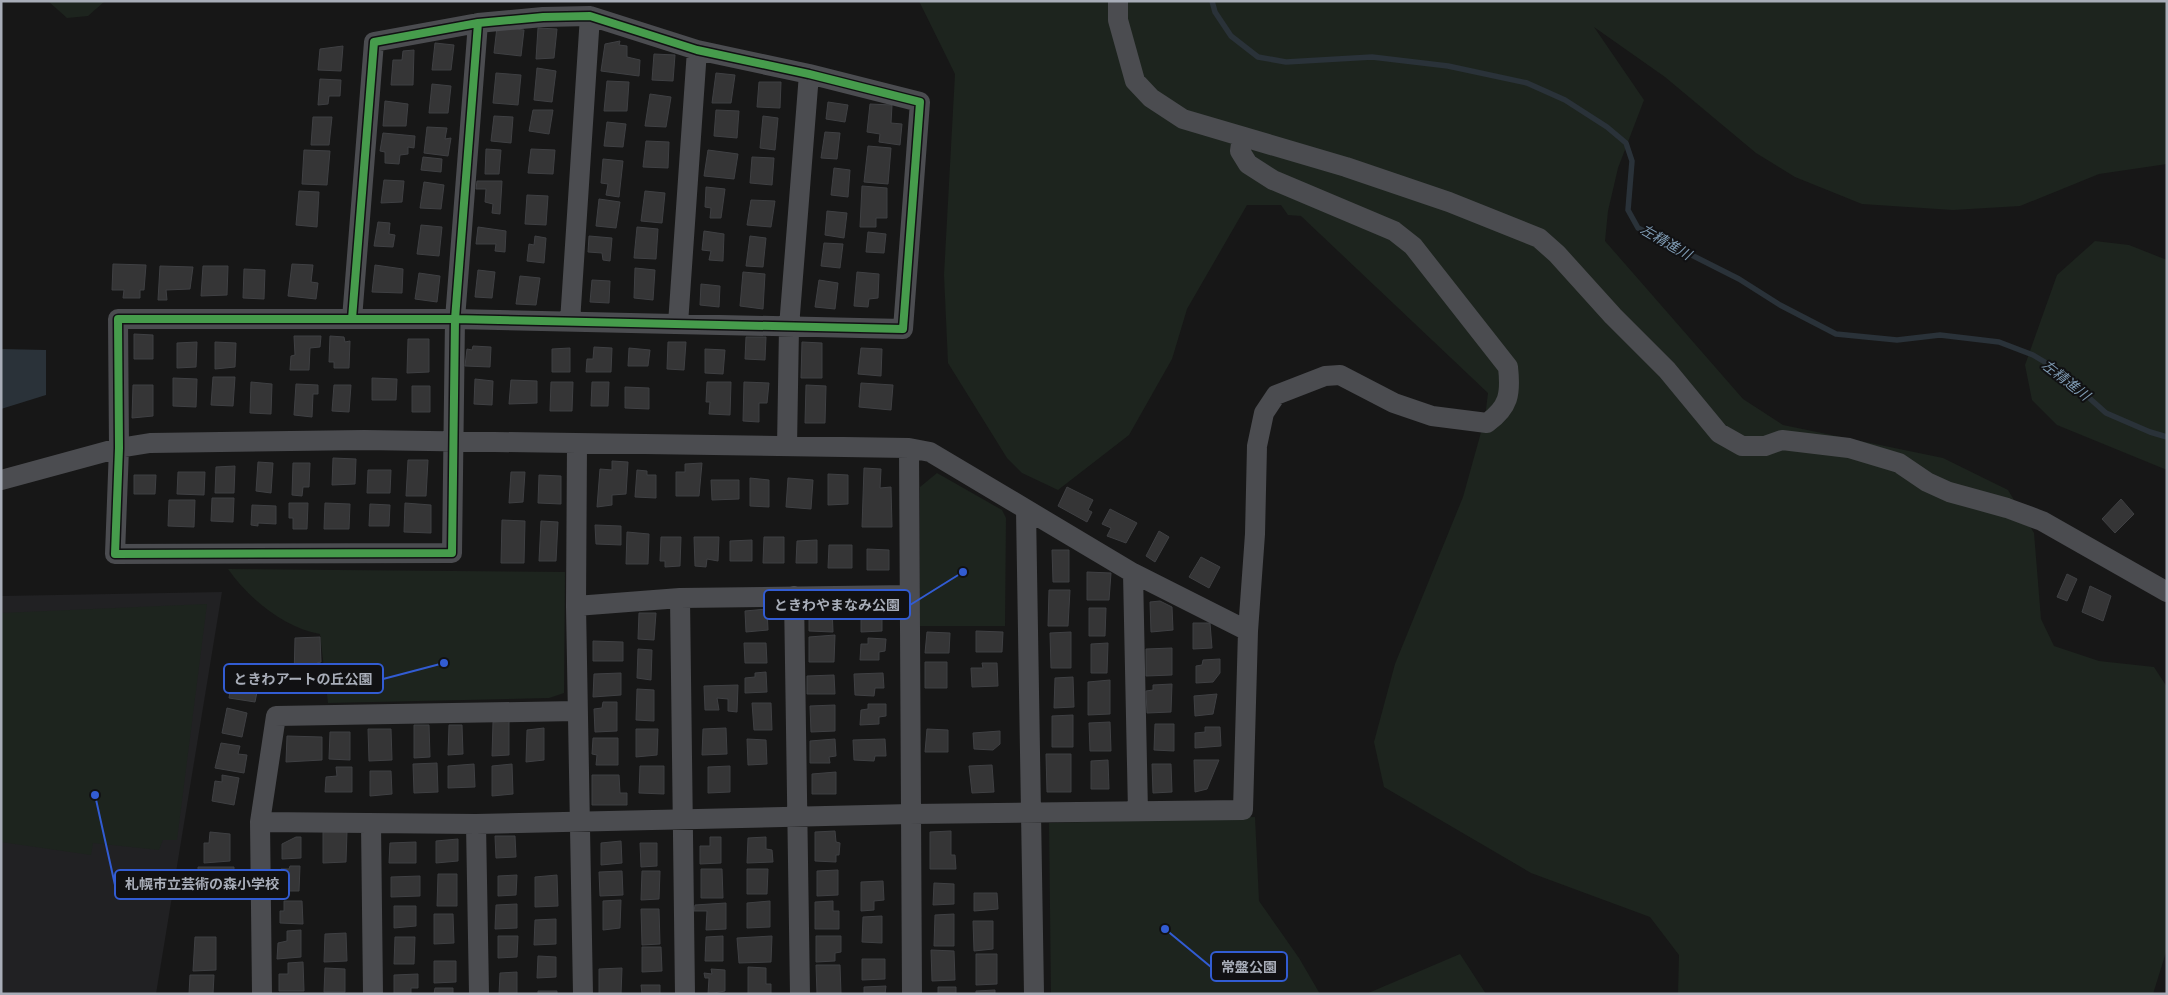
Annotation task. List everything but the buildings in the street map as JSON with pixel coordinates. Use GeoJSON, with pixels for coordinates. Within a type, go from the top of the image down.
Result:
{"type":"FeatureCollection","features":[{"type":"Feature","properties":{"kind":"street"},"geometry":{"type":"LineString","coordinates":[[1118,1],[1120,28],[1135,81],[1151,98],[1183,119],[1346,167],[1482,215],[1539,238],[1557,254],[1613,316],[1667,370],[1719,433],[1742,446],[1765,446],[1782,440],[1849,448],[1899,463],[1927,482],[1949,492],[2007,508],[2042,521],[2167,592]]}},
{"type":"Feature","properties":{"kind":"street"},"geometry":{"type":"LineString","coordinates":[[352,319],[374,42],[478,23],[543,17],[590,16],[697,50],[809,74],[920,102],[903,329],[454,319],[352,319],[118,319],[119,448],[115,554],[452,553],[454,319],[478,23]]}},
{"type":"Feature","properties":{"kind":"street"},"geometry":{"type":"LineString","coordinates":[[570,322],[590,16]]}},
{"type":"Feature","properties":{"kind":"street"},"geometry":{"type":"LineString","coordinates":[[678,324],[697,50]]}},
{"type":"Feature","properties":{"kind":"street"},"geometry":{"type":"LineString","coordinates":[[787,446],[789,327],[809,74]]}},
{"type":"Feature","properties":{"kind":"street"},"geometry":{"type":"LineString","coordinates":[[260,822],[476,824],[910,814],[1243,810],[1248,631],[1255,534],[1257,446],[1264,413],[1276,395],[1325,376],[1340,375],[1394,403],[1432,416],[1487,423],[1506,405],[1510,383],[1508,367],[1413,246],[1394,231],[1273,180],[1248,164],[1240,151],[1242,136]]}},
{"type":"Feature","properties":{"kind":"street"},"geometry":{"type":"LineString","coordinates":[[1,480],[119,448],[160,443],[364,440],[909,448],[930,452],[1133,573],[1248,631]]}},
{"type":"Feature","properties":{"kind":"street"},"geometry":{"type":"LineString","coordinates":[[577,444],[577,711],[583,994]]}},
{"type":"Feature","properties":{"kind":"street"},"geometry":{"type":"LineString","coordinates":[[909,448],[912,994]]}},
{"type":"Feature","properties":{"kind":"street"},"geometry":{"type":"LineString","coordinates":[[1026,510],[1034,994]]}},
{"type":"Feature","properties":{"kind":"street"},"geometry":{"type":"LineString","coordinates":[[1133,573],[1138,812]]}},
{"type":"Feature","properties":{"kind":"street"},"geometry":{"type":"LineString","coordinates":[[576,606],[680,598],[909,595]]}},
{"type":"Feature","properties":{"kind":"street"},"geometry":{"type":"LineString","coordinates":[[794,596],[800,994]]}},
{"type":"Feature","properties":{"kind":"street"},"geometry":{"type":"LineString","coordinates":[[680,598],[685,994]]}},
{"type":"Feature","properties":{"kind":"street"},"geometry":{"type":"LineString","coordinates":[[262,994],[260,822],[276,716],[577,711]]}},
{"type":"Feature","properties":{"kind":"street"},"geometry":{"type":"LineString","coordinates":[[371,824],[373,994]]}},
{"type":"Feature","properties":{"kind":"street"},"geometry":{"type":"LineString","coordinates":[[476,824],[478,994]]}},
{"type":"Feature","properties":{"kind":"shaded area"},"geometry":{"type":"Polygon","coordinates":[[[48,1],[105,1],[88,16],[67,18],[48,1]]]}},
{"type":"Feature","properties":{"kind":"shaded area"},"geometry":{"type":"Polygon","coordinates":[[[919,1],[2167,1],[2167,164],[2099,174],[2020,206],[1953,210],[1862,204],[1795,177],[1756,153],[1665,77],[1594,27],[1644,100],[1618,168],[1608,211],[1605,241],[1743,399],[1783,425],[1943,458],[2008,490],[2034,533],[2041,619],[2054,646],[2099,661],[2154,667],[2167,687],[2167,949],[2153,994],[1678,994],[1679,955],[1650,917],[1531,873],[1384,787],[1374,742],[1395,664],[1463,497],[1485,418],[1488,393],[1301,216],[1288,215],[1281,205],[1247,205],[1187,309],[1172,359],[1129,435],[1058,490],[1022,473],[1007,458],[948,363],[944,275],[955,74],[919,1]]]}},
{"type":"Feature","properties":{"kind":"shaded area"},"geometry":{"type":"Polygon","coordinates":[[[2095,241],[2129,245],[2167,260],[2167,470],[2057,425],[2032,400],[2025,365],[2057,275],[2095,241]]]}},
{"type":"Feature","properties":{"kind":"shaded area"},"geometry":{"type":"Polygon","coordinates":[[[1,349],[46,350],[46,395],[1,409],[1,349]]]}},
{"type":"Feature","properties":{"kind":"shaded area"},"geometry":{"type":"Polygon","coordinates":[[[937,473],[1002,510],[1006,518],[1005,626],[920,626],[920,487],[937,473]]]}},
{"type":"Feature","properties":{"kind":"shaded area"},"geometry":{"type":"Polygon","coordinates":[[[228,569],[565,572],[564,693],[549,698],[328,703],[320,634],[293,625],[268,610],[246,591],[228,569]]]}},
{"type":"Feature","properties":{"kind":"shaded area"},"geometry":{"type":"Polygon","coordinates":[[[222,592],[156,994],[1,994],[1,596],[222,592]]]}},
{"type":"Feature","properties":{"kind":"shaded area"},"geometry":{"type":"Polygon","coordinates":[[[207,604],[177,840],[163,840],[159,850],[93,843],[91,855],[1,842],[1,613],[207,604]]]}},
{"type":"Feature","properties":{"kind":"shaded area"},"geometry":{"type":"Polygon","coordinates":[[[1255,817],[1259,901],[1299,958],[1320,994],[1051,994],[1049,823],[1255,817]]]}},
{"type":"Feature","properties":{"kind":"shaded area"},"geometry":{"type":"Polygon","coordinates":[[[1460,954],[1486,994],[1366,994],[1460,954]]]}},
{"type":"Feature","properties":{"kind":"waterway","name":"左精進川"},"geometry":{"type":"LineString","coordinates":[[1212,1],[1215,12],[1231,36],[1258,57],[1286,62],[1372,57],[1448,66],[1527,83],[1565,100],[1607,127],[1626,143],[1632,161],[1628,210],[1638,228],[1739,279],[1780,305],[1836,334],[1897,340],[1940,335],[1999,342],[2033,355],[2058,370],[2106,413],[2150,432],[2167,437]]}},
{"type":"Feature","properties":{"kind":"cycle path"},"geometry":{"type":"LineString","coordinates":[[352,319],[374,42],[478,23],[543,17],[590,16],[697,50],[809,74],[920,102],[903,329],[455,319],[118,319],[119,448],[115,554],[452,553],[455,319],[478,23]]}},
{"type":"Feature","properties":{"kind":"place","name":"ときわやまなみ公園"},"geometry":{"type":"Point","coordinates":[963,572]}},
{"type":"Feature","properties":{"kind":"place","name":"ときわアートの丘公園"},"geometry":{"type":"Point","coordinates":[444,663]}},
{"type":"Feature","properties":{"kind":"place","name":"札幌市立芸術の森小学校"},"geometry":{"type":"Point","coordinates":[95,795]}},
{"type":"Feature","properties":{"kind":"place","name":"常盤公園"},"geometry":{"type":"Point","coordinates":[1165,929]}}]}
